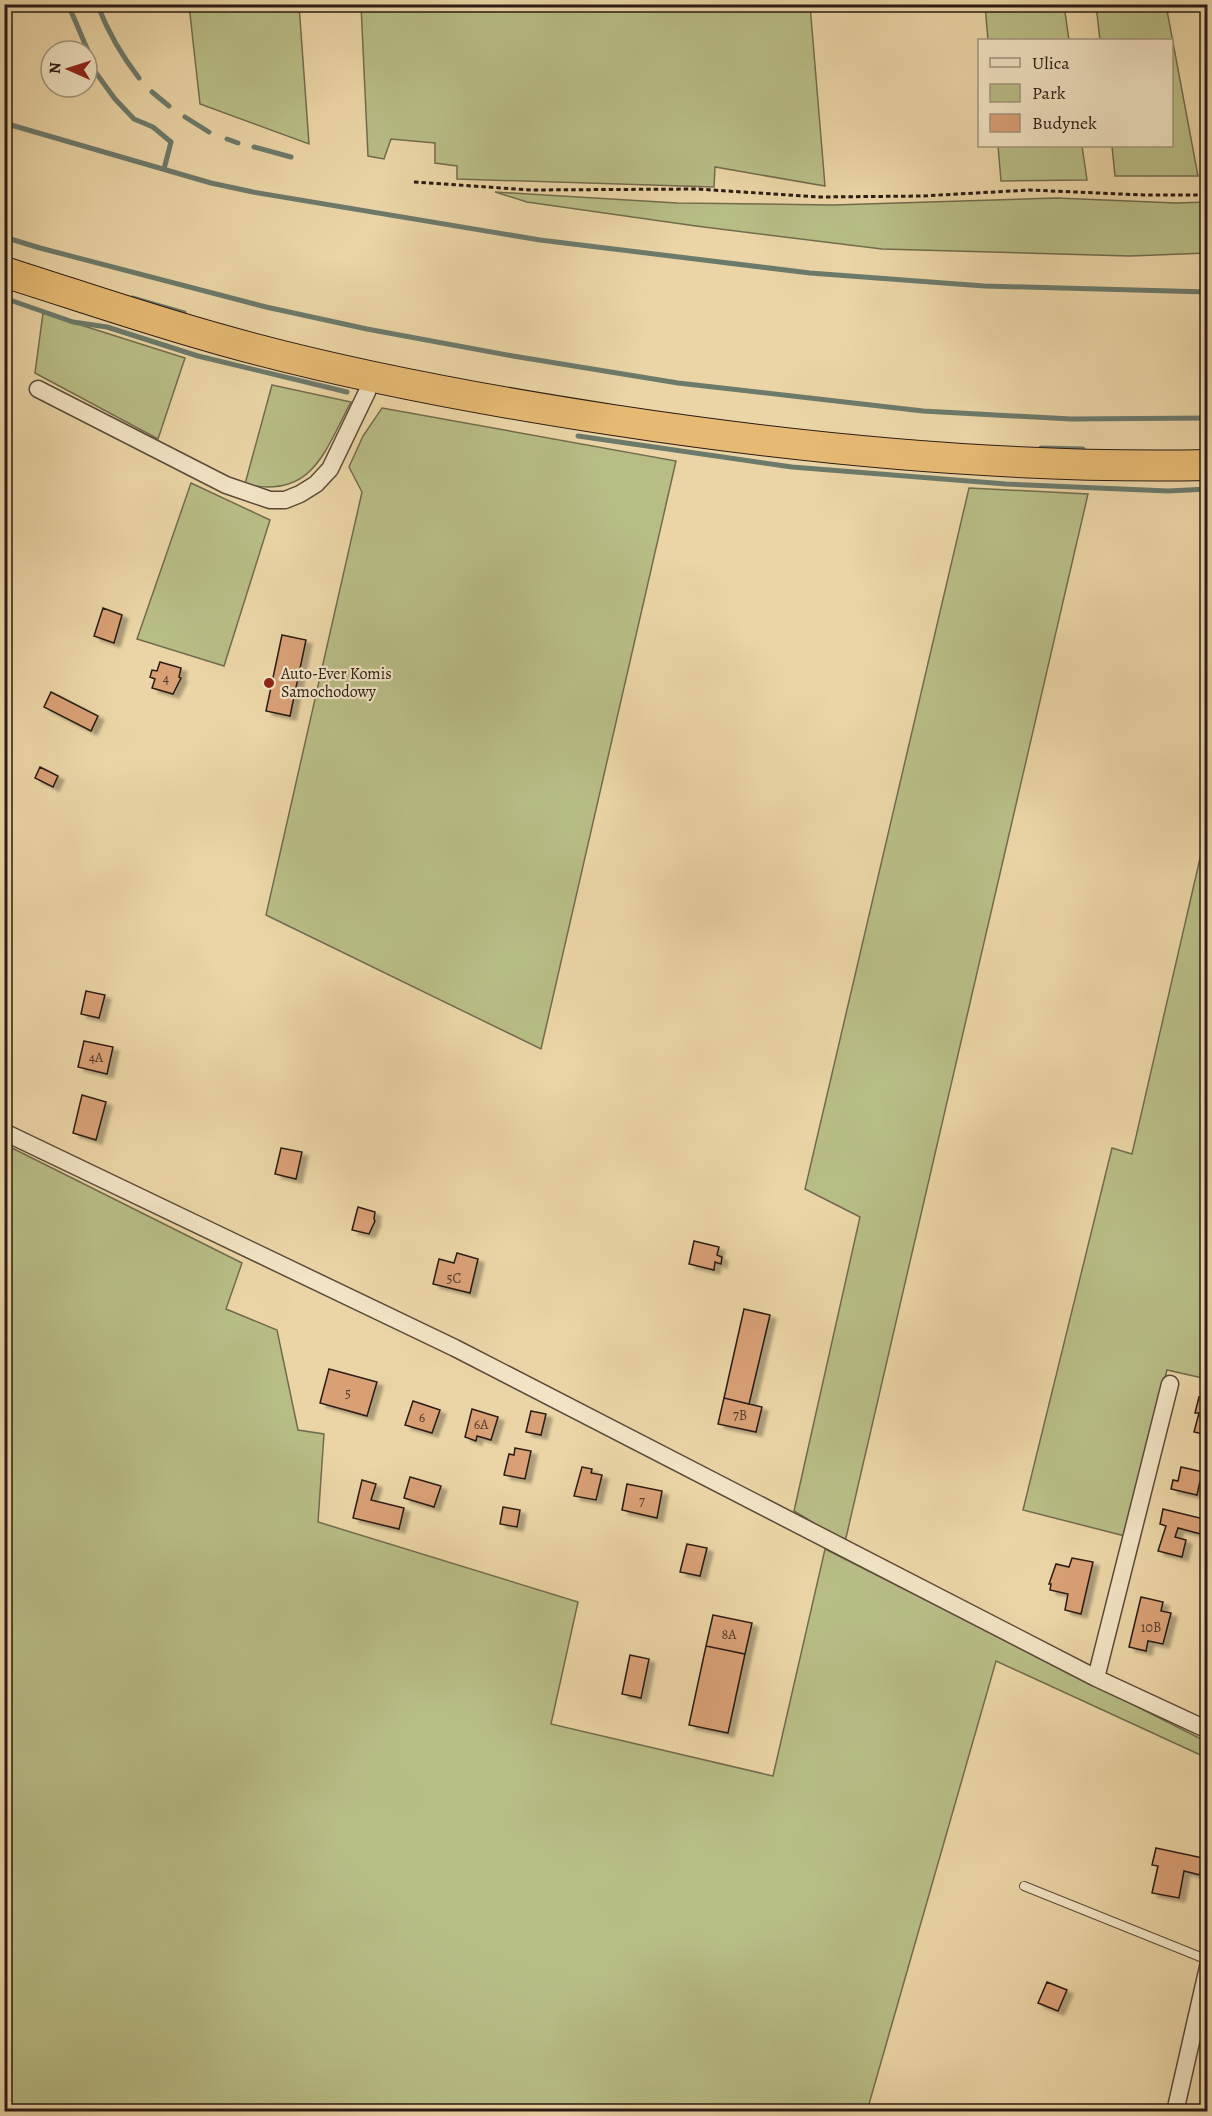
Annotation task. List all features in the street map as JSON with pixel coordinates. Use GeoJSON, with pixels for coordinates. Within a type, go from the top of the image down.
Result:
{"type":"FeatureCollection","features":[{"type":"Feature","properties":{"kind":"highway"},"geometry":{"type":"LineString","coordinates":[[4,272],[221,340],[371,376],[507,403],[724,437],[890,455],[1119,467],[1208,465]]}},
{"type":"Feature","properties":{"kind":"street"},"geometry":{"type":"LineString","coordinates":[[38,389],[226,485],[270,500],[285,500],[316,484],[330,469],[367,392],[371,376]]}},
{"type":"Feature","properties":{"kind":"street"},"geometry":{"type":"LineString","coordinates":[[4,1132],[455,1348],[1096,1678],[1208,1730]]}},
{"type":"Feature","properties":{"kind":"street"},"geometry":{"type":"LineString","coordinates":[[1096,1678],[1170,1384]]}},
{"type":"Feature","properties":{"kind":"street"},"geometry":{"type":"LineString","coordinates":[[1175,2112],[1208,1967]]}},
{"type":"Feature","properties":{"kind":"lane"},"geometry":{"type":"LineString","coordinates":[[1024,1886],[1208,1960]]}},
{"type":"Feature","properties":{"kind":"path"},"geometry":{"type":"LineString","coordinates":[[414,182],[531,190],[697,189],[818,197],[923,196],[1029,190],[1208,195]]}},
{"type":"Feature","properties":{"kind":"green space"},"geometry":{"type":"Polygon","coordinates":[[[189,5],[299,5],[309,144],[200,104],[189,5]]]}},
{"type":"Feature","properties":{"kind":"green space"},"geometry":{"type":"Polygon","coordinates":[[[361,5],[810,5],[825,186],[715,167],[714,187],[457,179],[457,166],[435,163],[435,143],[391,139],[384,159],[368,156],[361,5]]]}},
{"type":"Feature","properties":{"kind":"green space"},"geometry":{"type":"Polygon","coordinates":[[[985,5],[1064,5],[1069,39],[988,39],[985,5]]]}},
{"type":"Feature","properties":{"kind":"green space"},"geometry":{"type":"Polygon","coordinates":[[[1096,5],[1166,5],[1172,39],[1100,39],[1096,5]]]}},
{"type":"Feature","properties":{"kind":"green space"},"geometry":{"type":"Polygon","coordinates":[[[1173,42],[1198,176],[1115,176],[1112,147],[1173,147],[1173,42]]]}},
{"type":"Feature","properties":{"kind":"green space"},"geometry":{"type":"Polygon","coordinates":[[[998,147],[1082,147],[1087,180],[1001,181],[998,147]]]}},
{"type":"Feature","properties":{"kind":"green space"},"geometry":{"type":"Polygon","coordinates":[[[495,192],[677,203],[833,205],[1057,198],[1176,203],[1207,202],[1207,253],[1130,256],[882,249],[527,202],[495,192]]]}},
{"type":"Feature","properties":{"kind":"green space"},"geometry":{"type":"Polygon","coordinates":[[[43,313],[185,358],[158,439],[35,373],[43,313]]]}},
{"type":"Feature","properties":{"kind":"green space"},"geometry":{"type":"Polygon","coordinates":[[[272,385],[351,402],[324,453],[302,478],[287,485],[268,487],[245,484],[272,385]]]}},
{"type":"Feature","properties":{"kind":"green space"},"geometry":{"type":"Polygon","coordinates":[[[382,408],[676,461],[541,1049],[266,915],[362,492],[349,467],[363,436],[382,408]]]}},
{"type":"Feature","properties":{"kind":"green space"},"geometry":{"type":"Polygon","coordinates":[[[191,483],[270,520],[224,666],[137,639],[191,483]]]}},
{"type":"Feature","properties":{"kind":"green space"},"geometry":{"type":"Polygon","coordinates":[[[969,488],[1088,494],[845,1542],[794,1511],[860,1217],[805,1189],[969,488]]]}},
{"type":"Feature","properties":{"kind":"green space"},"geometry":{"type":"Polygon","coordinates":[[[1207,828],[1207,1379],[1167,1370],[1125,1536],[1023,1510],[1112,1148],[1132,1154],[1207,828]]]}},
{"type":"Feature","properties":{"kind":"green space"},"geometry":{"type":"Polygon","coordinates":[[[4,1144],[242,1263],[226,1309],[277,1330],[298,1430],[324,1434],[318,1522],[578,1602],[551,1724],[773,1776],[825,1549],[1207,1742],[1207,1758],[996,1661],[867,2111],[5,2111],[4,1144]]]}},
{"type":"Feature","properties":{"kind":"building"},"geometry":{"type":"Polygon","coordinates":[[[103,608],[122,615],[114,643],[94,636],[103,608]]]}},
{"type":"Feature","properties":{"kind":"building"},"geometry":{"type":"Polygon","coordinates":[[[282,635],[306,640],[290,716],[266,711],[282,635]]]}},
{"type":"Feature","properties":{"kind":"building"},"geometry":{"type":"Polygon","coordinates":[[[160,662],[181,668],[179,677],[181,678],[173,694],[152,688],[155,679],[150,677],[152,670],[157,671],[160,662]]]}},
{"type":"Feature","properties":{"kind":"building"},"geometry":{"type":"Polygon","coordinates":[[[51,692],[98,716],[91,731],[44,707],[51,692]]]}},
{"type":"Feature","properties":{"kind":"building"},"geometry":{"type":"Polygon","coordinates":[[[40,767],[58,776],[53,787],[35,778],[40,767]]]}},
{"type":"Feature","properties":{"kind":"building"},"geometry":{"type":"Polygon","coordinates":[[[86,991],[105,995],[99,1018],[81,1014],[86,991]]]}},
{"type":"Feature","properties":{"kind":"building"},"geometry":{"type":"Polygon","coordinates":[[[84,1041],[113,1047],[107,1074],[78,1067],[84,1041]]]}},
{"type":"Feature","properties":{"kind":"building"},"geometry":{"type":"Polygon","coordinates":[[[82,1095],[106,1102],[96,1140],[73,1133],[82,1095]]]}},
{"type":"Feature","properties":{"kind":"building"},"geometry":{"type":"Polygon","coordinates":[[[281,1148],[302,1152],[296,1179],[275,1174],[281,1148]]]}},
{"type":"Feature","properties":{"kind":"building"},"geometry":{"type":"Polygon","coordinates":[[[358,1207],[375,1212],[375,1221],[369,1234],[352,1230],[358,1207]]]}},
{"type":"Feature","properties":{"kind":"building"},"geometry":{"type":"Polygon","coordinates":[[[694,1241],[719,1247],[717,1255],[722,1257],[721,1264],[715,1262],[714,1270],[689,1264],[694,1241]]]}},
{"type":"Feature","properties":{"kind":"building"},"geometry":{"type":"Polygon","coordinates":[[[457,1253],[478,1259],[470,1293],[433,1284],[439,1259],[454,1263],[457,1253]]]}},
{"type":"Feature","properties":{"kind":"building"},"geometry":{"type":"Polygon","coordinates":[[[744,1309],[770,1315],[749,1404],[724,1398],[744,1309]]]}},
{"type":"Feature","properties":{"kind":"building"},"geometry":{"type":"Polygon","coordinates":[[[329,1369],[377,1382],[367,1416],[320,1403],[329,1369]]]}},
{"type":"Feature","properties":{"kind":"building"},"geometry":{"type":"Polygon","coordinates":[[[1199,1397],[1208,1399],[1208,1435],[1194,1432],[1199,1413],[1195,1413],[1199,1397]]]}},
{"type":"Feature","properties":{"kind":"building"},"geometry":{"type":"Polygon","coordinates":[[[724,1398],[762,1407],[756,1432],[718,1424],[724,1398]]]}},
{"type":"Feature","properties":{"kind":"building"},"geometry":{"type":"Polygon","coordinates":[[[413,1401],[440,1410],[432,1433],[405,1425],[413,1401]]]}},
{"type":"Feature","properties":{"kind":"building"},"geometry":{"type":"Polygon","coordinates":[[[472,1409],[498,1417],[491,1440],[477,1436],[476,1441],[465,1437],[472,1409]]]}},
{"type":"Feature","properties":{"kind":"building"},"geometry":{"type":"Polygon","coordinates":[[[531,1411],[546,1414],[541,1435],[526,1432],[531,1411]]]}},
{"type":"Feature","properties":{"kind":"building"},"geometry":{"type":"Polygon","coordinates":[[[515,1448],[531,1451],[525,1479],[504,1475],[509,1454],[514,1455],[515,1448]]]}},
{"type":"Feature","properties":{"kind":"building"},"geometry":{"type":"Polygon","coordinates":[[[582,1467],[592,1469],[591,1473],[602,1475],[596,1500],[574,1496],[582,1467]]]}},
{"type":"Feature","properties":{"kind":"building"},"geometry":{"type":"Polygon","coordinates":[[[1181,1467],[1208,1473],[1206,1482],[1200,1481],[1197,1495],[1171,1489],[1173,1480],[1178,1481],[1181,1467]]]}},
{"type":"Feature","properties":{"kind":"building"},"geometry":{"type":"Polygon","coordinates":[[[410,1477],[441,1486],[434,1507],[404,1498],[410,1477]]]}},
{"type":"Feature","properties":{"kind":"building"},"geometry":{"type":"Polygon","coordinates":[[[362,1480],[376,1484],[371,1500],[404,1508],[399,1529],[353,1518],[362,1480]]]}},
{"type":"Feature","properties":{"kind":"building"},"geometry":{"type":"Polygon","coordinates":[[[627,1484],[662,1491],[657,1518],[622,1510],[627,1484]]]}},
{"type":"Feature","properties":{"kind":"building"},"geometry":{"type":"Polygon","coordinates":[[[503,1507],[520,1510],[517,1527],[500,1524],[503,1507]]]}},
{"type":"Feature","properties":{"kind":"building"},"geometry":{"type":"Polygon","coordinates":[[[1163,1509],[1208,1520],[1208,1536],[1178,1528],[1175,1537],[1186,1540],[1182,1557],[1158,1551],[1166,1526],[1160,1524],[1163,1509]]]}},
{"type":"Feature","properties":{"kind":"building"},"geometry":{"type":"Polygon","coordinates":[[[687,1544],[707,1548],[700,1576],[680,1572],[687,1544]]]}},
{"type":"Feature","properties":{"kind":"building"},"geometry":{"type":"Polygon","coordinates":[[[1072,1558],[1093,1562],[1081,1614],[1065,1610],[1068,1594],[1050,1590],[1051,1584],[1049,1584],[1056,1564],[1069,1567],[1072,1558]]]}},
{"type":"Feature","properties":{"kind":"building"},"geometry":{"type":"Polygon","coordinates":[[[1141,1597],[1163,1602],[1161,1611],[1171,1613],[1163,1644],[1148,1641],[1146,1651],[1129,1647],[1141,1597]]]}},
{"type":"Feature","properties":{"kind":"building"},"geometry":{"type":"Polygon","coordinates":[[[713,1615],[752,1623],[745,1654],[706,1646],[713,1615]]]}},
{"type":"Feature","properties":{"kind":"building"},"geometry":{"type":"Polygon","coordinates":[[[706,1646],[745,1654],[728,1733],[689,1725],[706,1646]]]}},
{"type":"Feature","properties":{"kind":"building"},"geometry":{"type":"Polygon","coordinates":[[[630,1655],[649,1659],[641,1698],[622,1694],[630,1655]]]}},
{"type":"Feature","properties":{"kind":"building"},"geometry":{"type":"Polygon","coordinates":[[[1156,1848],[1203,1858],[1200,1875],[1184,1871],[1179,1898],[1152,1893],[1158,1866],[1152,1865],[1156,1848]]]}},
{"type":"Feature","properties":{"kind":"building"},"geometry":{"type":"Polygon","coordinates":[[[1047,1982],[1067,1990],[1058,2011],[1038,2003],[1047,1982]]]}},
{"type":"Feature","properties":{"kind":"waterway"},"geometry":{"type":"LineString","coordinates":[[68,4],[91,58],[91,66],[115,99],[134,119],[153,127],[171,142],[164,169]]}},
{"type":"Feature","properties":{"kind":"waterway"},"geometry":{"type":"LineString","coordinates":[[97,4],[115,43],[139,78]]}},
{"type":"Feature","properties":{"kind":"waterway"},"geometry":{"type":"LineString","coordinates":[[152,92],[169,106]]}},
{"type":"Feature","properties":{"kind":"waterway"},"geometry":{"type":"LineString","coordinates":[[185,117],[209,132]]}},
{"type":"Feature","properties":{"kind":"waterway"},"geometry":{"type":"LineString","coordinates":[[4,123],[211,183],[540,240],[810,273],[984,286],[1208,292]]}},
{"type":"Feature","properties":{"kind":"waterway"},"geometry":{"type":"LineString","coordinates":[[227,139],[238,143]]}},
{"type":"Feature","properties":{"kind":"waterway"},"geometry":{"type":"LineString","coordinates":[[254,147],[291,157]]}},
{"type":"Feature","properties":{"kind":"waterway"},"geometry":{"type":"LineString","coordinates":[[4,237],[266,307],[367,329],[678,383],[923,411],[1071,419],[1208,418]]}},
{"type":"Feature","properties":{"kind":"waterway"},"geometry":{"type":"LineString","coordinates":[[4,298],[73,322],[107,327],[198,356],[347,392]]}},
{"type":"Feature","properties":{"kind":"waterway"},"geometry":{"type":"LineString","coordinates":[[132,298],[184,313]]}},
{"type":"Feature","properties":{"kind":"waterway"},"geometry":{"type":"LineString","coordinates":[[578,436],[792,467],[1006,484],[1168,491],[1208,489]]}},
{"type":"Feature","properties":{"kind":"waterway"},"geometry":{"type":"LineString","coordinates":[[1041,448],[1083,449]]}},
{"type":"Feature","properties":{"kind":"place","name":"Auto-Ever Komis Samochodowy"},"geometry":{"type":"Point","coordinates":[269,683]}}]}
